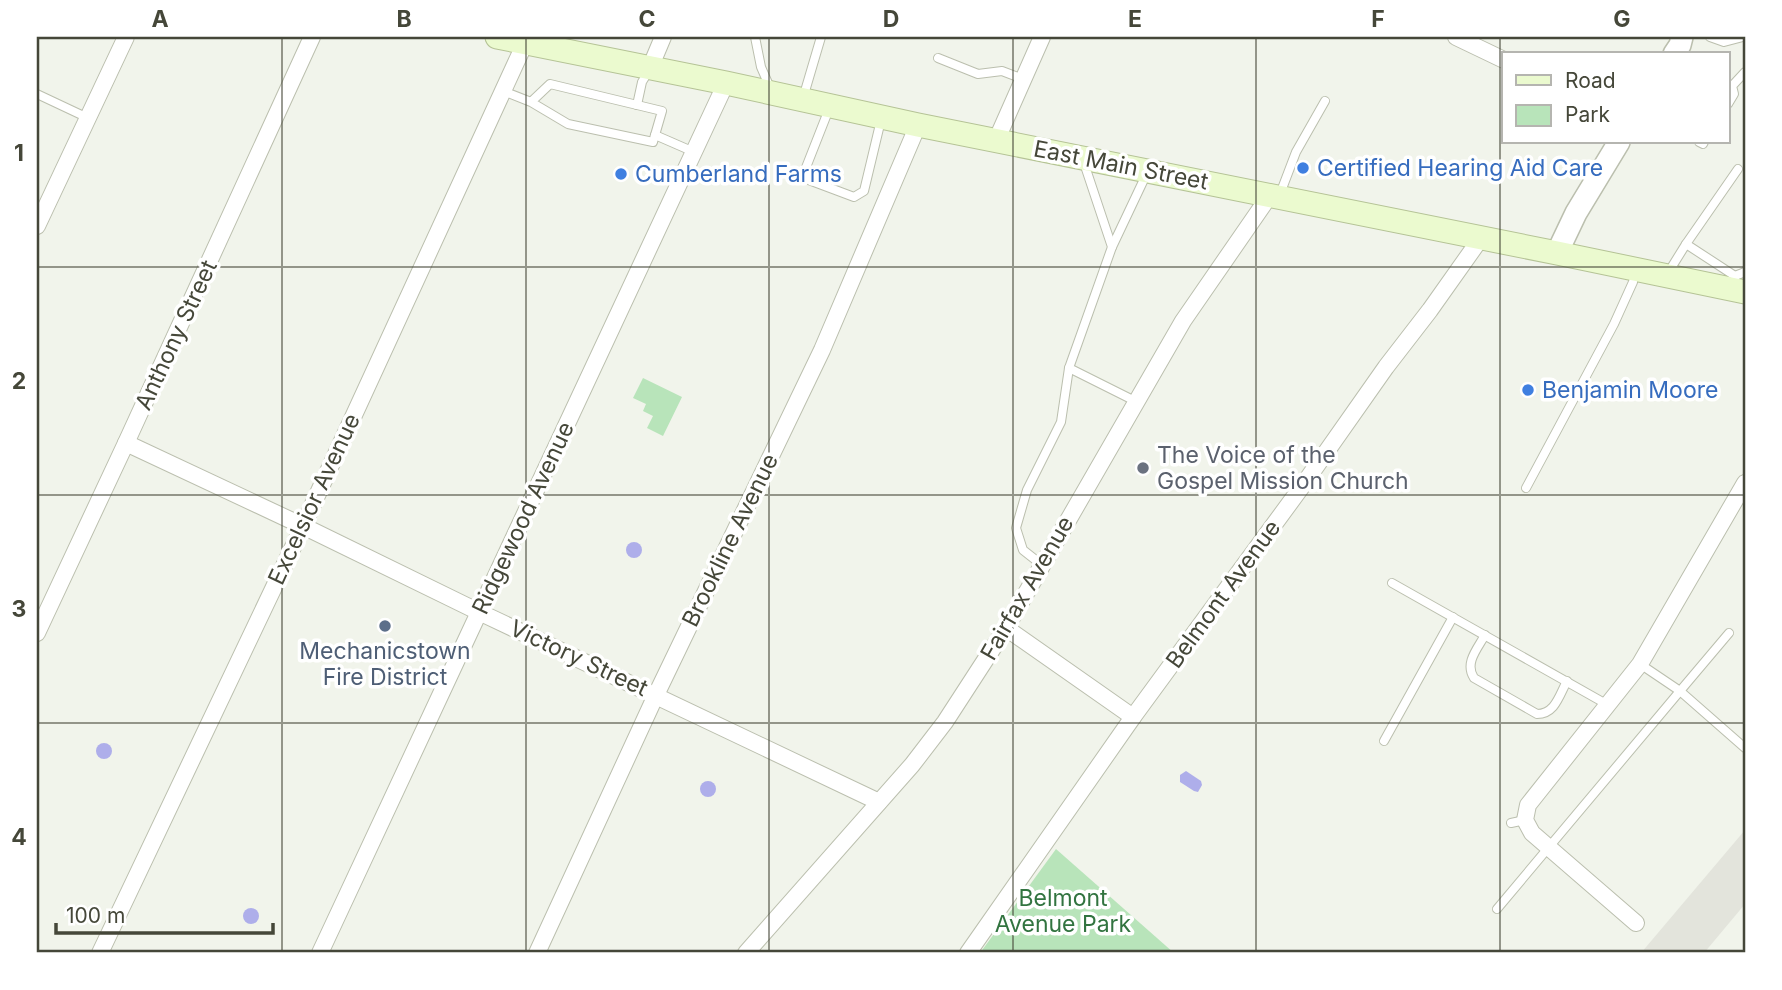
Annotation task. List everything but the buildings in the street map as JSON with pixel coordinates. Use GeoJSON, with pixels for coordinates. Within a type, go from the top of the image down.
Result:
{"type":"FeatureCollection","features":[{"type":"Feature","properties":{"kind":"main road","name":"East Main Street"},"geometry":{"type":"LineString","coordinates":[[497,37],[558,46],[918,125],[1636,270],[1739,283]]}},
{"type":"Feature","properties":{"kind":"street"},"geometry":{"type":"LineString","coordinates":[[37,226],[126,37]]}},
{"type":"Feature","properties":{"kind":"street","name":"Anthony Street"},"geometry":{"type":"LineString","coordinates":[[37,633],[313,37]]}},
{"type":"Feature","properties":{"kind":"street"},"geometry":{"type":"LineString","coordinates":[[650,68],[663,37]]}},
{"type":"Feature","properties":{"kind":"street"},"geometry":{"type":"LineString","coordinates":[[996,141],[1042,37]]}},
{"type":"Feature","properties":{"kind":"street"},"geometry":{"type":"LineString","coordinates":[[1456,37],[1502,60]]}},
{"type":"Feature","properties":{"kind":"street","name":"Excelsior Avenue"},"geometry":{"type":"LineString","coordinates":[[100,953],[303,526],[503,91],[522,40]]}},
{"type":"Feature","properties":{"kind":"street","name":"Ridgewood Avenue"},"geometry":{"type":"LineString","coordinates":[[320,953],[726,83]]}},
{"type":"Feature","properties":{"kind":"street","name":"Brookline Avenue"},"geometry":{"type":"LineString","coordinates":[[537,953],[656,695],[822,350],[918,125]]}},
{"type":"Feature","properties":{"kind":"street"},"geometry":{"type":"LineString","coordinates":[[1557,253],[1576,212],[1618,144]]}},
{"type":"Feature","properties":{"kind":"street","name":"Fairfax Avenue"},"geometry":{"type":"LineString","coordinates":[[746,953],[912,765],[945,722],[1006,628],[1182,321],[1274,196]]}},
{"type":"Feature","properties":{"kind":"street","name":"Belmont Avenue"},"geometry":{"type":"LineString","coordinates":[[968,953],[1133,717],[1481,238]]}},
{"type":"Feature","properties":{"kind":"street","name":"Victory Street"},"geometry":{"type":"LineString","coordinates":[[126,443],[879,802]]}},
{"type":"Feature","properties":{"kind":"street"},"geometry":{"type":"LineString","coordinates":[[1636,923],[1518,822],[1528,805],[1640,664],[1745,483]]}},
{"type":"Feature","properties":{"kind":"street"},"geometry":{"type":"LineString","coordinates":[[1006,628],[1133,717]]}},
{"type":"Feature","properties":{"kind":"lane"},"geometry":{"type":"LineString","coordinates":[[755,37],[761,67],[772,93]]}},
{"type":"Feature","properties":{"kind":"lane"},"geometry":{"type":"LineString","coordinates":[[802,100],[821,37]]}},
{"type":"Feature","properties":{"kind":"lane"},"geometry":{"type":"LineString","coordinates":[[1710,37],[1724,42],[1743,37]]}},
{"type":"Feature","properties":{"kind":"lane"},"geometry":{"type":"LineString","coordinates":[[938,58],[978,74],[1002,71],[1023,79]]}},
{"type":"Feature","properties":{"kind":"lane"},"geometry":{"type":"LineString","coordinates":[[637,105],[642,82],[650,68]]}},
{"type":"Feature","properties":{"kind":"lane"},"geometry":{"type":"LineString","coordinates":[[1730,101],[1734,94],[1730,84],[1745,72]]}},
{"type":"Feature","properties":{"kind":"lane"},"geometry":{"type":"LineString","coordinates":[[503,91],[531,102],[568,124],[653,142],[662,111],[550,84],[531,102]]}},
{"type":"Feature","properties":{"kind":"lane"},"geometry":{"type":"LineString","coordinates":[[37,94],[88,118]]}},
{"type":"Feature","properties":{"kind":"lane"},"geometry":{"type":"LineString","coordinates":[[1274,196],[1325,101]]}},
{"type":"Feature","properties":{"kind":"lane"},"geometry":{"type":"LineString","coordinates":[[830,106],[805,170],[806,179],[855,197],[864,191],[882,117]]}},
{"type":"Feature","properties":{"kind":"lane"},"geometry":{"type":"LineString","coordinates":[[655,135],[694,152]]}},
{"type":"Feature","properties":{"kind":"lane"},"geometry":{"type":"LineString","coordinates":[[1082,158],[1112,247]]}},
{"type":"Feature","properties":{"kind":"lane"},"geometry":{"type":"LineString","coordinates":[[1667,276],[1738,169]]}},
{"type":"Feature","properties":{"kind":"lane"},"geometry":{"type":"LineString","coordinates":[[1042,565],[1023,550],[1016,528],[1027,490],[1061,422],[1069,368],[1112,247],[1148,170]]}},
{"type":"Feature","properties":{"kind":"lane"},"geometry":{"type":"LineString","coordinates":[[1686,244],[1739,283]]}},
{"type":"Feature","properties":{"kind":"lane"},"geometry":{"type":"LineString","coordinates":[[1526,488],[1615,324],[1636,270]]}},
{"type":"Feature","properties":{"kind":"lane"},"geometry":{"type":"LineString","coordinates":[[1069,368],[1135,401]]}},
{"type":"Feature","properties":{"kind":"lane"},"geometry":{"type":"LineString","coordinates":[[1392,583],[1608,705]]}},
{"type":"Feature","properties":{"kind":"lane"},"geometry":{"type":"LineString","coordinates":[[1384,741],[1453,617]]}},
{"type":"Feature","properties":{"kind":"lane"},"geometry":{"type":"LineString","coordinates":[[1497,909],[1729,634]]}},
{"type":"Feature","properties":{"kind":"lane"},"geometry":{"type":"LineString","coordinates":[[1485,635],[1470,664],[1470,672],[1474,678],[1537,714],[1551,711],[1567,681]]}},
{"type":"Feature","properties":{"kind":"lane"},"geometry":{"type":"LineString","coordinates":[[1640,664],[1680,691],[1745,747]]}},
{"type":"Feature","properties":{"kind":"shaded area"},"geometry":{"type":"Polygon","coordinates":[[[1745,830],[1745,904],[1704,953],[1641,953],[1745,830]]]}},
{"type":"Feature","properties":{"kind":"green space"},"geometry":{"type":"Polygon","coordinates":[[[643,378],[682,397],[663,436],[647,428],[653,416],[643,411],[646,404],[633,398],[643,378]]]}},
{"type":"Feature","properties":{"kind":"green space","name":"Belmont Avenue Park"},"geometry":{"type":"Polygon","coordinates":[[[1056,849],[1174,953],[980,953],[1056,849]]]}},
{"type":"Feature","properties":{"kind":"water"},"geometry":{"type":"Polygon","coordinates":[[[634,542],[640,544],[640,556],[634,558],[628,556],[626,550],[628,544],[634,542]]]}},
{"type":"Feature","properties":{"kind":"water"},"geometry":{"type":"Polygon","coordinates":[[[104,743],[110,745],[110,757],[104,759],[98,757],[96,751],[98,745],[104,743]]]}},
{"type":"Feature","properties":{"kind":"water"},"geometry":{"type":"Polygon","coordinates":[[[1186,771],[1201,781],[1198,792],[1180,782],[1180,775],[1186,771]]]}},
{"type":"Feature","properties":{"kind":"water"},"geometry":{"type":"Polygon","coordinates":[[[705,781],[711,781],[716,789],[714,795],[705,797],[700,792],[700,786],[705,781]]]}},
{"type":"Feature","properties":{"kind":"water"},"geometry":{"type":"Polygon","coordinates":[[[251,908],[259,916],[251,924],[243,916],[251,908]]]}},
{"type":"Feature","properties":{"kind":"place","name":"Certified Hearing Aid Care"},"geometry":{"type":"Point","coordinates":[1303,168]}},
{"type":"Feature","properties":{"kind":"place","name":"Cumberland Farms"},"geometry":{"type":"Point","coordinates":[621,174]}},
{"type":"Feature","properties":{"kind":"place","name":"Benjamin Moore"},"geometry":{"type":"Point","coordinates":[1528,390]}},
{"type":"Feature","properties":{"kind":"place","name":"The Voice of the Gospel Mission Church"},"geometry":{"type":"Point","coordinates":[1143,468]}},
{"type":"Feature","properties":{"kind":"place","name":"Mechanicstown Fire District"},"geometry":{"type":"Point","coordinates":[385,626]}}]}
